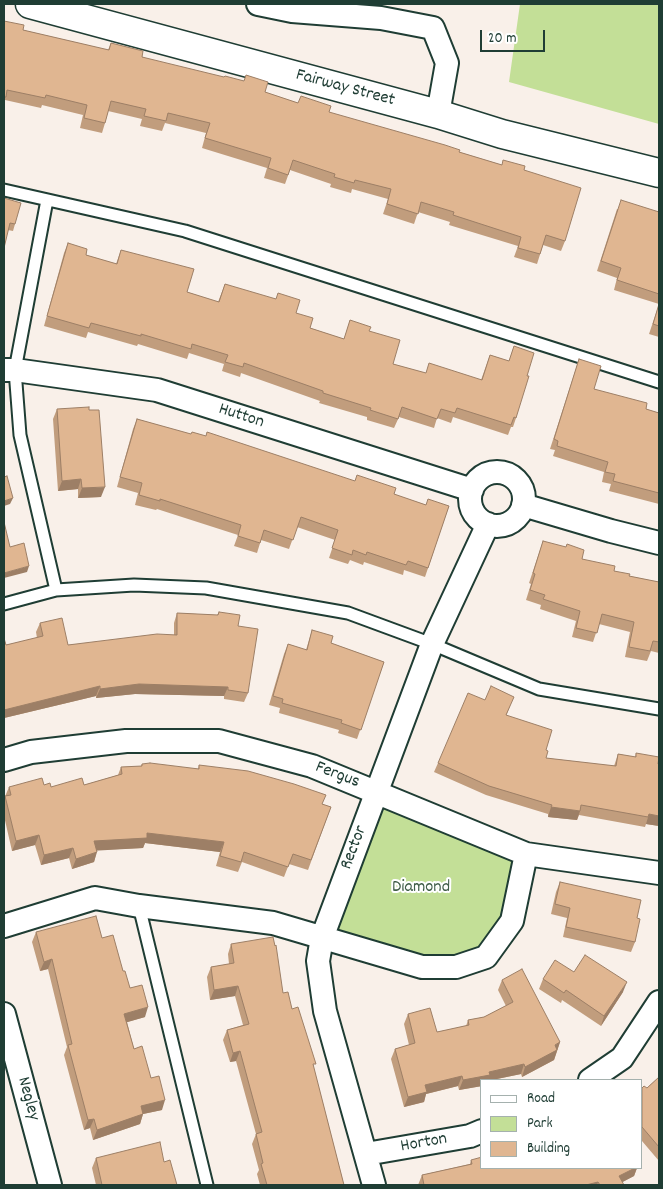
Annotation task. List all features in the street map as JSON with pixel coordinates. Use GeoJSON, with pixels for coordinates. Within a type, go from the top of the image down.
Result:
{"type":"FeatureCollection","features":[{"type":"Feature","properties":{"kind":"street","name":"Fairway Street"},"geometry":{"type":"LineString","coordinates":[[30,4],[438,114],[502,134],[659,174]]}},
{"type":"Feature","properties":{"kind":"street"},"geometry":{"type":"LineString","coordinates":[[258,4],[292,11],[381,18],[433,28],[447,63],[438,114]]}},
{"type":"Feature","properties":{"kind":"street","name":"Hutton"},"geometry":{"type":"LineString","coordinates":[[10,370],[157,390],[472,490]]}},
{"type":"Feature","properties":{"kind":"street"},"geometry":{"type":"LineString","coordinates":[[500,473],[509,475],[517,480],[522,488],[524,505],[516,518],[508,523],[488,524],[474,514],[471,506],[472,490],[475,483],[482,476],[500,473]]}},
{"type":"Feature","properties":{"kind":"street"},"geometry":{"type":"LineString","coordinates":[[524,505],[659,543]]}},
{"type":"Feature","properties":{"kind":"street","name":"Rector"},"geometry":{"type":"LineString","coordinates":[[374,1185],[325,1012],[318,961],[322,938],[432,644],[488,524]]}},
{"type":"Feature","properties":{"kind":"street","name":"Fergus"},"geometry":{"type":"LineString","coordinates":[[4,760],[31,752],[126,741],[219,741],[312,766],[526,854],[659,873]]}},
{"type":"Feature","properties":{"kind":"street"},"geometry":{"type":"LineString","coordinates":[[4,926],[95,898],[139,906],[274,923],[422,967],[456,967],[486,957],[512,921],[526,854]]}},
{"type":"Feature","properties":{"kind":"street"},"geometry":{"type":"LineString","coordinates":[[591,1079],[622,1058],[659,1002]]}},
{"type":"Feature","properties":{"kind":"street","name":"Negley"},"geometry":{"type":"LineString","coordinates":[[4,1014],[50,1185]]}},
{"type":"Feature","properties":{"kind":"street","name":"Horton"},"geometry":{"type":"LineString","coordinates":[[366,1154],[470,1136],[480,1132]]}},
{"type":"Feature","properties":{"kind":"lane"},"geometry":{"type":"LineString","coordinates":[[4,190],[185,231],[659,382]]}},
{"type":"Feature","properties":{"kind":"lane"},"geometry":{"type":"LineString","coordinates":[[47,200],[10,370],[20,435],[56,590]]}},
{"type":"Feature","properties":{"kind":"lane"},"geometry":{"type":"LineString","coordinates":[[4,604],[56,590],[134,585],[206,588],[279,599],[348,613],[432,644],[539,689],[659,709]]}},
{"type":"Feature","properties":{"kind":"lane"},"geometry":{"type":"LineString","coordinates":[[139,906],[207,1185]]}},
{"type":"Feature","properties":{"kind":"green space"},"geometry":{"type":"Polygon","coordinates":[[[520,4],[659,4],[659,124],[509,82],[520,4]]]}},
{"type":"Feature","properties":{"kind":"green space","name":"Diamond"},"geometry":{"type":"Polygon","coordinates":[[[378,794],[524,855],[510,921],[484,955],[455,964],[325,936],[378,794]]]}},
{"type":"Feature","properties":{"kind":"building"},"geometry":{"type":"Polygon","coordinates":[[[4,21],[24,25],[23,30],[109,50],[111,43],[143,51],[142,57],[224,77],[244,81],[246,75],[268,82],[265,92],[298,103],[301,96],[331,106],[329,112],[445,145],[460,150],[459,152],[502,165],[503,160],[525,166],[524,170],[581,188],[565,241],[546,235],[540,254],[518,248],[521,237],[453,215],[454,212],[421,202],[418,214],[387,204],[391,189],[355,180],[354,183],[334,177],[335,174],[293,160],[288,175],[268,168],[271,158],[205,138],[210,123],[168,113],[166,121],[144,116],[146,109],[111,101],[105,123],[84,118],[87,105],[46,95],[45,98],[7,90],[6,97],[4,97],[4,21]]]}},
{"type":"Feature","properties":{"kind":"building"},"geometry":{"type":"Polygon","coordinates":[[[4,198],[21,203],[15,224],[10,223],[4,248],[4,198]]]}},
{"type":"Feature","properties":{"kind":"building"},"geometry":{"type":"Polygon","coordinates":[[[621,200],[659,212],[659,294],[617,280],[621,268],[601,261],[621,200]]]}},
{"type":"Feature","properties":{"kind":"building"},"geometry":{"type":"Polygon","coordinates":[[[68,243],[87,249],[86,255],[117,264],[121,250],[194,269],[187,292],[219,302],[225,284],[276,299],[278,293],[300,300],[296,313],[313,318],[310,328],[344,339],[350,320],[371,327],[369,331],[400,340],[393,364],[426,373],[429,363],[482,380],[490,355],[509,361],[514,346],[534,353],[516,418],[514,417],[511,425],[457,408],[455,413],[441,409],[437,419],[402,407],[398,419],[244,363],[243,367],[225,362],[228,355],[192,344],[191,349],[141,334],[141,336],[91,323],[89,328],[47,316],[68,243]]]}},
{"type":"Feature","properties":{"kind":"building"},"geometry":{"type":"Polygon","coordinates":[[[659,304],[659,326],[653,324],[659,304]]]}},
{"type":"Feature","properties":{"kind":"building"},"geometry":{"type":"Polygon","coordinates":[[[579,359],[601,366],[594,389],[647,403],[646,409],[659,413],[659,493],[613,481],[615,474],[605,472],[608,462],[557,446],[558,441],[554,439],[579,359]]]}},
{"type":"Feature","properties":{"kind":"building"},"geometry":{"type":"Polygon","coordinates":[[[89,407],[89,410],[99,410],[105,487],[82,488],[81,479],[62,481],[57,409],[89,407]]]}},
{"type":"Feature","properties":{"kind":"building"},"geometry":{"type":"Polygon","coordinates":[[[137,419],[191,434],[192,432],[206,436],[207,432],[355,481],[357,475],[396,488],[394,494],[426,505],[428,499],[449,506],[428,568],[408,561],[406,565],[367,552],[366,555],[353,550],[352,555],[332,548],[338,530],[301,517],[293,540],[264,530],[260,543],[238,536],[241,525],[160,499],[160,501],[139,495],[142,483],[120,477],[137,419]]]}},
{"type":"Feature","properties":{"kind":"building"},"geometry":{"type":"Polygon","coordinates":[[[7,476],[13,498],[4,501],[4,477],[7,476]]]}},
{"type":"Feature","properties":{"kind":"building"},"geometry":{"type":"Polygon","coordinates":[[[4,522],[10,547],[24,543],[29,566],[4,573],[4,522]]]}},
{"type":"Feature","properties":{"kind":"building"},"geometry":{"type":"Polygon","coordinates":[[[543,541],[566,547],[567,544],[584,550],[582,559],[615,566],[614,571],[630,574],[629,576],[659,582],[659,642],[653,641],[650,651],[629,647],[634,622],[602,614],[597,633],[576,628],[580,611],[543,599],[545,595],[530,590],[543,541]]]}},
{"type":"Feature","properties":{"kind":"building"},"geometry":{"type":"Polygon","coordinates":[[[219,612],[240,615],[238,626],[258,629],[248,693],[228,690],[228,687],[139,684],[100,689],[100,686],[4,710],[4,638],[6,645],[43,636],[40,623],[62,618],[68,645],[157,634],[177,635],[177,613],[218,615],[219,612]]]}},
{"type":"Feature","properties":{"kind":"building"},"geometry":{"type":"Polygon","coordinates":[[[312,630],[333,636],[331,643],[384,662],[361,730],[341,723],[342,720],[282,703],[283,699],[273,696],[288,644],[307,650],[312,630]]]}},
{"type":"Feature","properties":{"kind":"building"},"geometry":{"type":"Polygon","coordinates":[[[491,686],[514,697],[506,715],[552,730],[546,750],[548,751],[546,758],[616,766],[618,754],[636,757],[636,753],[659,757],[659,816],[649,814],[648,817],[581,805],[580,811],[551,807],[552,805],[489,786],[438,763],[468,693],[485,700],[491,686]]]}},
{"type":"Feature","properties":{"kind":"building"},"geometry":{"type":"Polygon","coordinates":[[[150,763],[199,769],[199,765],[248,771],[326,795],[322,804],[331,807],[311,860],[293,854],[288,867],[244,852],[241,862],[220,856],[224,842],[147,833],[147,838],[94,841],[97,852],[76,859],[73,848],[44,855],[39,835],[16,841],[5,796],[11,795],[9,787],[42,778],[44,785],[50,783],[51,787],[82,778],[84,785],[122,774],[121,767],[142,766],[142,764],[150,763]]]}},
{"type":"Feature","properties":{"kind":"building"},"geometry":{"type":"Polygon","coordinates":[[[560,882],[641,900],[637,918],[640,919],[635,942],[566,927],[570,908],[555,904],[560,882]]]}},
{"type":"Feature","properties":{"kind":"building"},"geometry":{"type":"Polygon","coordinates":[[[96,916],[102,938],[113,935],[130,988],[142,985],[148,1007],[124,1014],[134,1049],[142,1046],[151,1078],[159,1076],[165,1100],[141,1106],[143,1114],[97,1130],[94,1119],[88,1120],[68,1045],[72,1044],[52,959],[44,962],[36,932],[96,916]]]}},
{"type":"Feature","properties":{"kind":"building"},"geometry":{"type":"Polygon","coordinates":[[[273,937],[276,945],[283,993],[288,992],[292,1009],[298,1007],[316,1064],[313,1064],[344,1185],[267,1185],[256,1134],[262,1132],[240,1051],[233,1053],[227,1030],[249,1024],[238,986],[214,990],[211,967],[234,963],[231,944],[273,937]]]}},
{"type":"Feature","properties":{"kind":"building"},"geometry":{"type":"Polygon","coordinates":[[[585,955],[627,982],[604,1016],[566,990],[564,993],[543,979],[555,960],[574,972],[585,955]]]}},
{"type":"Feature","properties":{"kind":"building"},"geometry":{"type":"Polygon","coordinates":[[[522,969],[560,1042],[555,1045],[557,1050],[525,1067],[524,1064],[489,1072],[490,1075],[463,1080],[462,1076],[425,1085],[427,1092],[408,1097],[395,1049],[415,1043],[408,1014],[430,1008],[437,1032],[469,1025],[468,1020],[484,1017],[513,1002],[502,980],[522,969]]]}},
{"type":"Feature","properties":{"kind":"building"},"geometry":{"type":"Polygon","coordinates":[[[659,1077],[659,1147],[643,1128],[643,1087],[647,1088],[659,1077]]]}},
{"type":"Feature","properties":{"kind":"building"},"geometry":{"type":"Polygon","coordinates":[[[160,1142],[164,1162],[170,1160],[177,1185],[102,1185],[96,1158],[160,1142]]]}},
{"type":"Feature","properties":{"kind":"building"},"geometry":{"type":"Polygon","coordinates":[[[480,1158],[480,1169],[633,1169],[619,1176],[624,1185],[600,1185],[598,1182],[586,1185],[424,1185],[422,1175],[472,1164],[471,1160],[480,1158]]]}}]}
